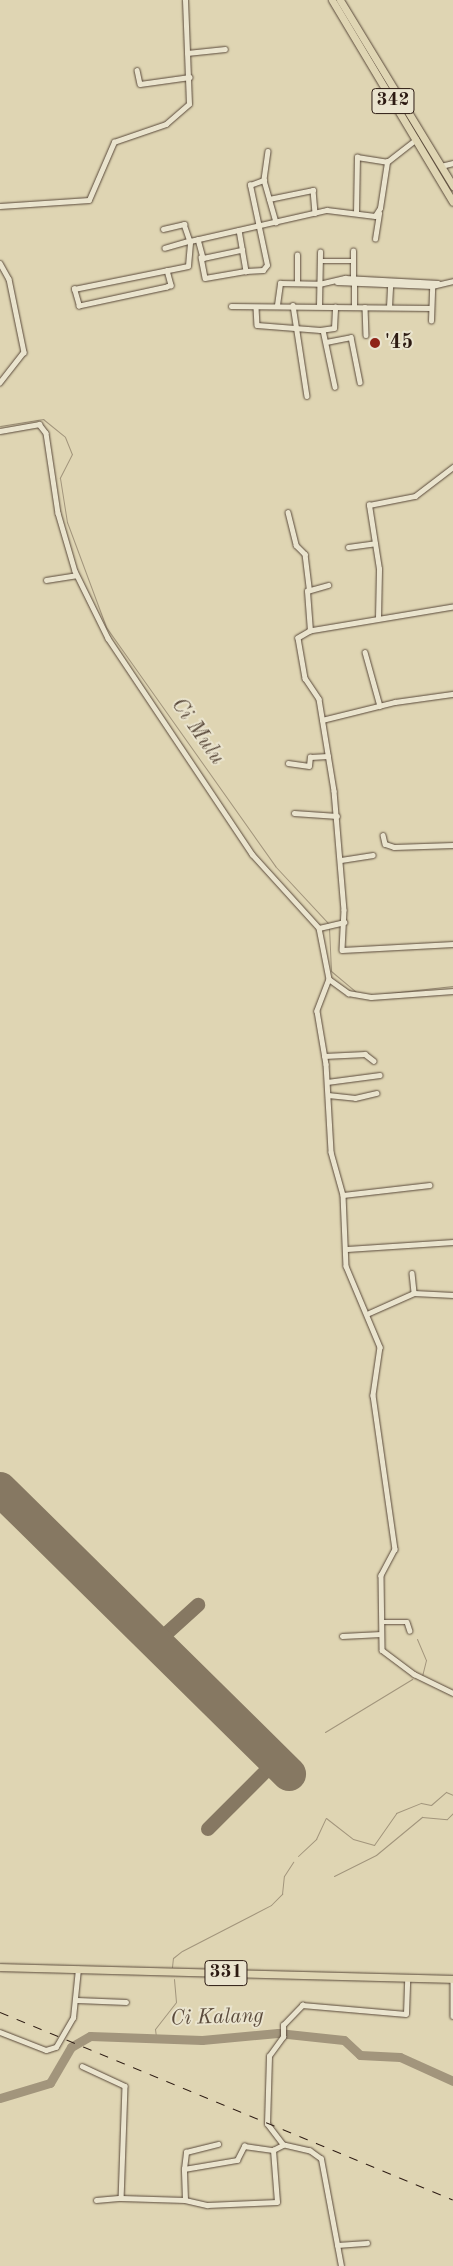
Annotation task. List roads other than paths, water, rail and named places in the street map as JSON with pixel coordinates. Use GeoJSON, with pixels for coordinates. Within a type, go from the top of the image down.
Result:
{"type":"FeatureCollection","features":[{"type":"Feature","properties":{"kind":"main road","name":"342"},"geometry":{"type":"LineString","coordinates":[[332,0],[453,202]]}},
{"type":"Feature","properties":{"kind":"main road","name":"342"},"geometry":{"type":"LineString","coordinates":[[340,0],[453,186]]}},
{"type":"Feature","properties":{"kind":"main road","name":"331"},"geometry":{"type":"LineString","coordinates":[[0,1967],[453,1979]]}},
{"type":"Feature","properties":{"kind":"street"},"geometry":{"type":"LineString","coordinates":[[0,206],[89,200],[114,142],[166,124],[186,107],[192,100],[187,53],[185,0]]}},
{"type":"Feature","properties":{"kind":"street"},"geometry":{"type":"LineString","coordinates":[[187,53],[225,49]]}},
{"type":"Feature","properties":{"kind":"street"},"geometry":{"type":"LineString","coordinates":[[137,70],[140,84],[190,77]]}},
{"type":"Feature","properties":{"kind":"street"},"geometry":{"type":"LineString","coordinates":[[375,239],[387,162],[416,139]]}},
{"type":"Feature","properties":{"kind":"street"},"geometry":{"type":"LineString","coordinates":[[268,151],[264,180],[276,222]]}},
{"type":"Feature","properties":{"kind":"street"},"geometry":{"type":"LineString","coordinates":[[356,214],[357,157],[387,162]]}},
{"type":"Feature","properties":{"kind":"street"},"geometry":{"type":"LineString","coordinates":[[441,166],[453,163]]}},
{"type":"Feature","properties":{"kind":"street"},"geometry":{"type":"LineString","coordinates":[[198,240],[205,278],[263,270],[267,265],[256,226],[250,185],[264,180]]}},
{"type":"Feature","properties":{"kind":"street"},"geometry":{"type":"LineString","coordinates":[[270,199],[313,190],[315,213]]}},
{"type":"Feature","properties":{"kind":"street"},"geometry":{"type":"LineString","coordinates":[[165,248],[315,213],[356,214],[379,212]]}},
{"type":"Feature","properties":{"kind":"street"},"geometry":{"type":"LineString","coordinates":[[163,229],[184,224],[190,242],[188,266],[167,270],[74,289],[79,306],[167,287],[171,285],[167,270]]}},
{"type":"Feature","properties":{"kind":"street"},"geometry":{"type":"LineString","coordinates":[[238,230],[246,271]]}},
{"type":"Feature","properties":{"kind":"street"},"geometry":{"type":"LineString","coordinates":[[202,257],[242,250]]}},
{"type":"Feature","properties":{"kind":"street"},"geometry":{"type":"LineString","coordinates":[[353,251],[353,278]]}},
{"type":"Feature","properties":{"kind":"street"},"geometry":{"type":"LineString","coordinates":[[319,306],[320,252]]}},
{"type":"Feature","properties":{"kind":"street"},"geometry":{"type":"LineString","coordinates":[[297,255],[297,283]]}},
{"type":"Feature","properties":{"kind":"street"},"geometry":{"type":"LineString","coordinates":[[320,261],[353,261]]}},
{"type":"Feature","properties":{"kind":"street"},"geometry":{"type":"LineString","coordinates":[[0,264],[9,279],[24,349],[0,383]]}},
{"type":"Feature","properties":{"kind":"street"},"geometry":{"type":"LineString","coordinates":[[277,305],[278,284],[319,284],[353,278],[438,283],[453,281]]}},
{"type":"Feature","properties":{"kind":"street"},"geometry":{"type":"LineString","coordinates":[[338,282],[354,286],[432,286],[438,283]]}},
{"type":"Feature","properties":{"kind":"street"},"geometry":{"type":"LineString","coordinates":[[354,286],[354,307]]}},
{"type":"Feature","properties":{"kind":"street"},"geometry":{"type":"LineString","coordinates":[[389,308],[390,286]]}},
{"type":"Feature","properties":{"kind":"street"},"geometry":{"type":"LineString","coordinates":[[431,321],[432,286]]}},
{"type":"Feature","properties":{"kind":"street"},"geometry":{"type":"LineString","coordinates":[[231,306],[293,305],[431,308]]}},
{"type":"Feature","properties":{"kind":"street"},"geometry":{"type":"LineString","coordinates":[[293,305],[295,329],[307,396]]}},
{"type":"Feature","properties":{"kind":"street"},"geometry":{"type":"LineString","coordinates":[[256,307],[257,325],[323,330],[334,328],[335,307]]}},
{"type":"Feature","properties":{"kind":"street"},"geometry":{"type":"LineString","coordinates":[[365,307],[366,335]]}},
{"type":"Feature","properties":{"kind":"street"},"geometry":{"type":"LineString","coordinates":[[323,330],[335,387]]}},
{"type":"Feature","properties":{"kind":"street"},"geometry":{"type":"LineString","coordinates":[[326,342],[351,337],[360,382]]}},
{"type":"Feature","properties":{"kind":"street"},"geometry":{"type":"LineString","coordinates":[[0,431],[39,424],[48,436],[58,512],[76,575],[112,644],[252,854],[320,928],[329,979],[317,1011],[327,1082],[333,1165],[343,1195],[350,1284],[369,1313],[380,1347],[373,1395],[395,1549],[381,1575],[381,1634],[386,1657],[453,1693]]}},
{"type":"Feature","properties":{"kind":"street"},"geometry":{"type":"LineString","coordinates":[[378,618],[380,580],[370,504],[415,496],[453,467]]}},
{"type":"Feature","properties":{"kind":"street"},"geometry":{"type":"LineString","coordinates":[[288,512],[296,545],[305,554],[309,589],[310,631]]}},
{"type":"Feature","properties":{"kind":"street"},"geometry":{"type":"LineString","coordinates":[[348,547],[375,543]]}},
{"type":"Feature","properties":{"kind":"street"},"geometry":{"type":"LineString","coordinates":[[46,580],[76,575]]}},
{"type":"Feature","properties":{"kind":"street"},"geometry":{"type":"LineString","coordinates":[[309,589],[328,585]]}},
{"type":"Feature","properties":{"kind":"street"},"geometry":{"type":"LineString","coordinates":[[453,607],[378,618],[310,631],[299,635],[298,641],[305,678],[318,696],[337,816],[344,922],[342,949],[346,952],[453,944]]}},
{"type":"Feature","properties":{"kind":"street"},"geometry":{"type":"LineString","coordinates":[[366,652],[380,706]]}},
{"type":"Feature","properties":{"kind":"street"},"geometry":{"type":"LineString","coordinates":[[322,720],[380,706],[453,694]]}},
{"type":"Feature","properties":{"kind":"street"},"geometry":{"type":"LineString","coordinates":[[288,763],[309,766],[310,757],[328,756]]}},
{"type":"Feature","properties":{"kind":"street"},"geometry":{"type":"LineString","coordinates":[[294,813],[337,816]]}},
{"type":"Feature","properties":{"kind":"street"},"geometry":{"type":"LineString","coordinates":[[383,836],[385,844],[394,847],[453,845]]}},
{"type":"Feature","properties":{"kind":"street"},"geometry":{"type":"LineString","coordinates":[[341,860],[372,855]]}},
{"type":"Feature","properties":{"kind":"street"},"geometry":{"type":"LineString","coordinates":[[320,928],[344,922]]}},
{"type":"Feature","properties":{"kind":"street"},"geometry":{"type":"LineString","coordinates":[[329,979],[348,993],[371,997],[453,991]]}},
{"type":"Feature","properties":{"kind":"street"},"geometry":{"type":"LineString","coordinates":[[324,1056],[365,1054],[374,1061]]}},
{"type":"Feature","properties":{"kind":"street"},"geometry":{"type":"LineString","coordinates":[[327,1082],[380,1076]]}},
{"type":"Feature","properties":{"kind":"street"},"geometry":{"type":"LineString","coordinates":[[328,1095],[355,1098],[376,1093]]}},
{"type":"Feature","properties":{"kind":"street"},"geometry":{"type":"LineString","coordinates":[[343,1195],[429,1185]]}},
{"type":"Feature","properties":{"kind":"street"},"geometry":{"type":"LineString","coordinates":[[347,1248],[453,1242]]}},
{"type":"Feature","properties":{"kind":"street"},"geometry":{"type":"LineString","coordinates":[[412,1273],[414,1293]]}},
{"type":"Feature","properties":{"kind":"street"},"geometry":{"type":"LineString","coordinates":[[369,1313],[414,1293],[453,1295]]}},
{"type":"Feature","properties":{"kind":"street"},"geometry":{"type":"LineString","coordinates":[[382,1622],[407,1622],[410,1631]]}},
{"type":"Feature","properties":{"kind":"street"},"geometry":{"type":"LineString","coordinates":[[342,1636],[381,1634]]}},
{"type":"Feature","properties":{"kind":"street"},"geometry":{"type":"LineString","coordinates":[[0,2032],[54,2048],[71,2024],[77,2000],[78,1969]]}},
{"type":"Feature","properties":{"kind":"street"},"geometry":{"type":"LineString","coordinates":[[283,2145],[267,2124],[269,2056],[283,2037],[283,2025],[294,2010],[306,2004],[406,2014],[406,1978]]}},
{"type":"Feature","properties":{"kind":"street"},"geometry":{"type":"LineString","coordinates":[[453,1979],[453,2016]]}},
{"type":"Feature","properties":{"kind":"street"},"geometry":{"type":"LineString","coordinates":[[77,2000],[126,2002]]}},
{"type":"Feature","properties":{"kind":"street"},"geometry":{"type":"LineString","coordinates":[[82,2066],[125,2086],[122,2198]]}},
{"type":"Feature","properties":{"kind":"street"},"geometry":{"type":"LineString","coordinates":[[185,2200],[184,2169],[186,2152],[218,2144]]}},
{"type":"Feature","properties":{"kind":"street"},"geometry":{"type":"LineString","coordinates":[[184,2169],[237,2160],[244,2146],[273,2150],[283,2145],[310,2151],[321,2159],[341,2266]]}},
{"type":"Feature","properties":{"kind":"street"},"geometry":{"type":"LineString","coordinates":[[96,2200],[122,2198],[185,2200],[207,2205],[277,2202],[273,2150]]}},
{"type":"Feature","properties":{"kind":"street"},"geometry":{"type":"LineString","coordinates":[[337,2246],[367,2243]]}},
{"type":"Feature","properties":{"kind":"waterway","name":"Ci Mulu"},"geometry":{"type":"LineString","coordinates":[[0,426],[43,419],[65,437],[72,454],[60,478],[67,522],[106,627],[275,866],[328,923]]}},
{"type":"Feature","properties":{"kind":"waterway","name":"Ci Mulu"},"geometry":{"type":"LineString","coordinates":[[329,927],[331,971],[356,992]]}},
{"type":"Feature","properties":{"kind":"waterway","name":"Ci Mulu"},"geometry":{"type":"LineString","coordinates":[[382,994],[453,986]]}},
{"type":"Feature","properties":{"kind":"waterway"},"geometry":{"type":"LineString","coordinates":[[417,1639],[426,1660],[422,1676]]}},
{"type":"Feature","properties":{"kind":"waterway"},"geometry":{"type":"LineString","coordinates":[[325,1732],[412,1679]]}},
{"type":"Feature","properties":{"kind":"waterway"},"geometry":{"type":"LineString","coordinates":[[298,1856],[316,1839],[326,1818],[353,1839],[374,1845],[396,1813],[421,1803],[431,1805],[446,1792],[453,1795]]}},
{"type":"Feature","properties":{"kind":"waterway"},"geometry":{"type":"LineString","coordinates":[[334,1876],[376,1855],[422,1817],[447,1819],[453,1813]]}},
{"type":"Feature","properties":{"kind":"waterway"},"geometry":{"type":"LineString","coordinates":[[172,1967],[173,1958],[182,1951],[271,1905],[282,1894],[284,1876],[293,1862]]}},
{"type":"Feature","properties":{"kind":"waterway"},"geometry":{"type":"LineString","coordinates":[[156,2037],[155,2029],[176,2002],[174,1979]]}},
{"type":"Feature","properties":{"kind":"waterway","name":"Ci Kalang"},"geometry":{"type":"LineString","coordinates":[[0,2098],[50,2083],[71,2047],[90,2036],[202,2040],[278,2033],[344,2040],[360,2055],[400,2057],[453,2081]]}},
{"type":"Feature","properties":{"kind":"railway"},"geometry":{"type":"LineString","coordinates":[[0,2012],[453,2200]]}},
{"type":"Feature","properties":{"kind":"place","name":"'45"},"geometry":{"type":"Point","coordinates":[375,343]}}]}
